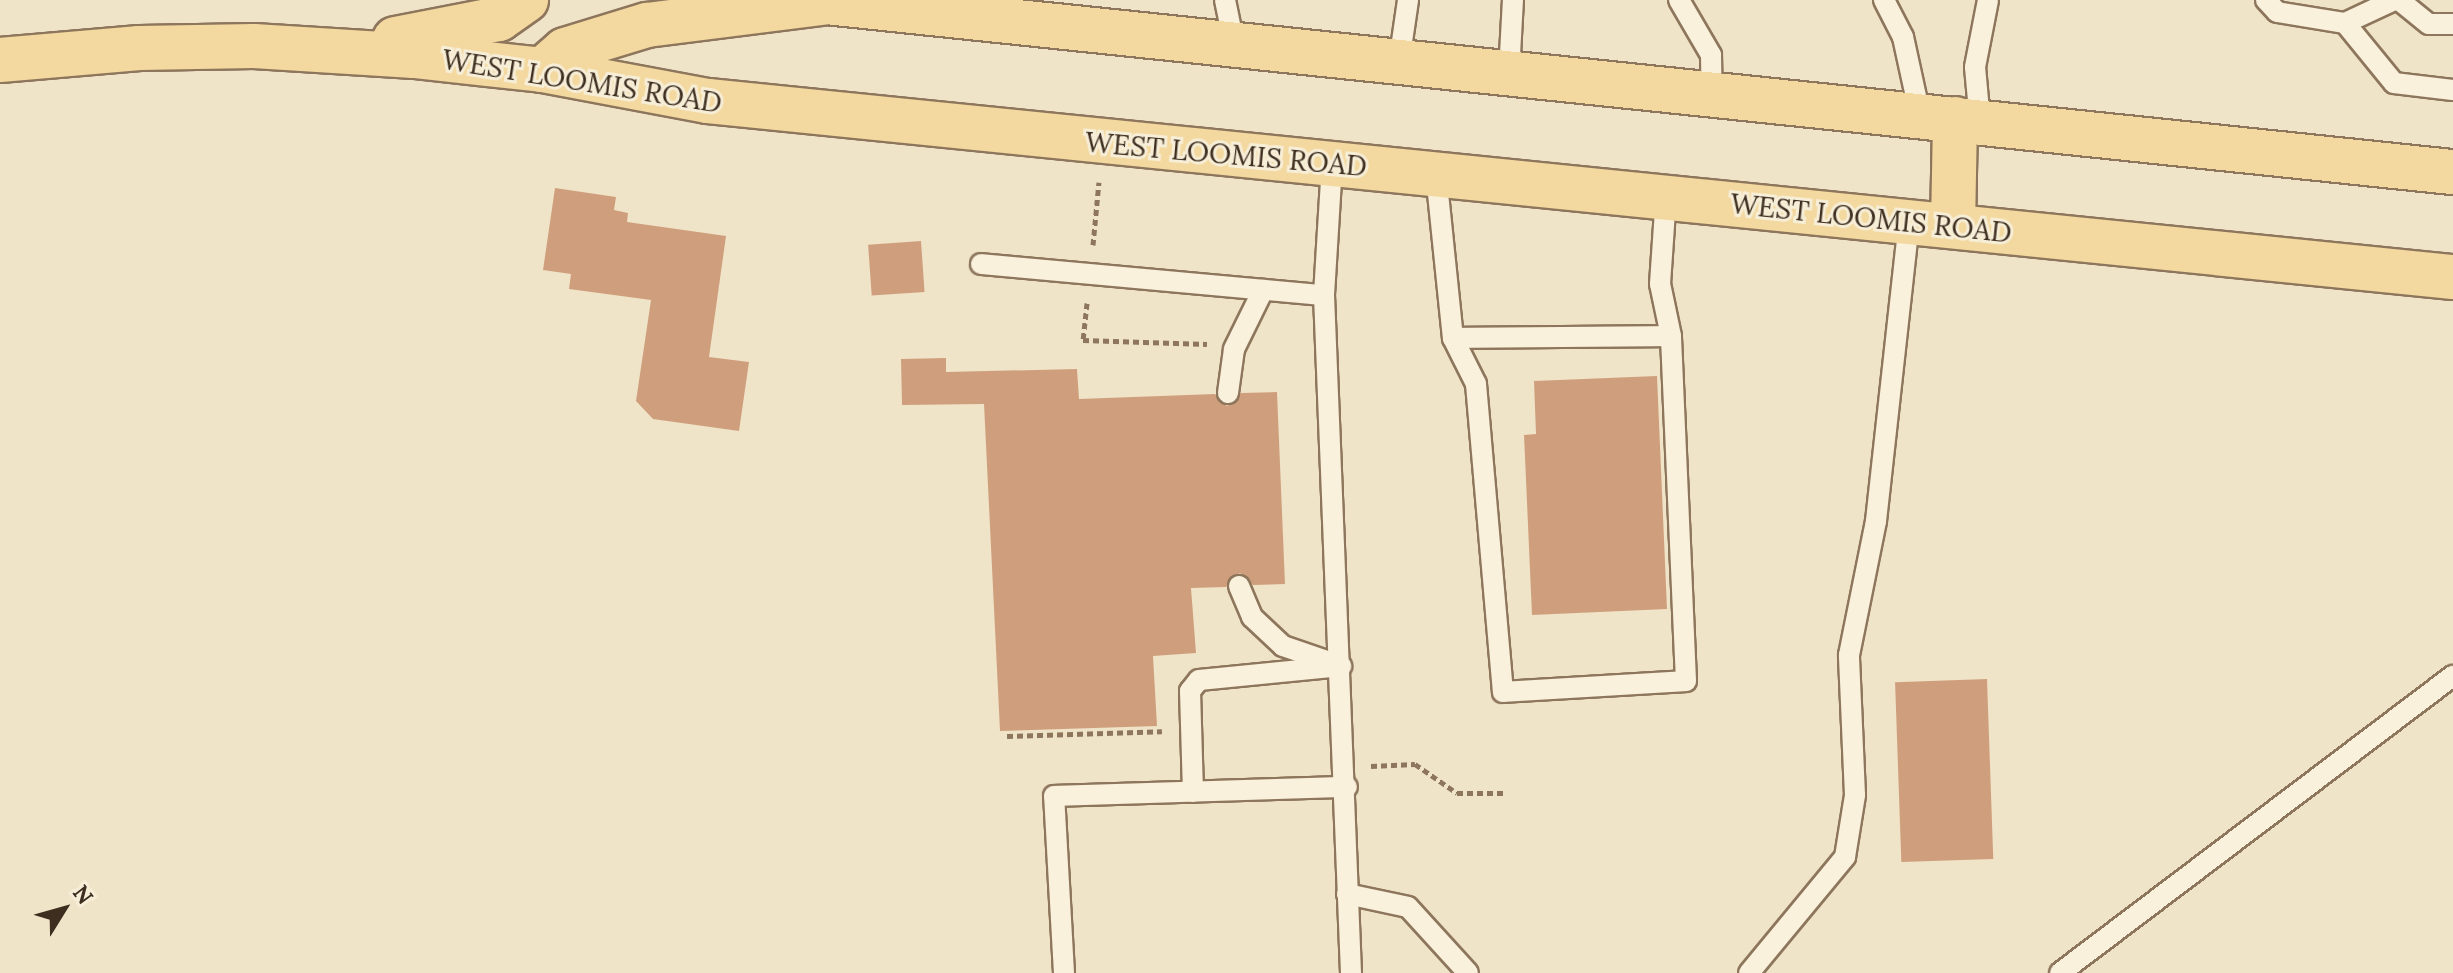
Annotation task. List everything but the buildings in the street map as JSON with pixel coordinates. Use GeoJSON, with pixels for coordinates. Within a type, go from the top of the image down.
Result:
{"type":"FeatureCollection","features":[{"type":"Feature","properties":{"kind":"main road"},"geometry":{"type":"LineString","coordinates":[[317,50],[461,28],[499,19],[526,0]]}},
{"type":"Feature","properties":{"kind":"main road"},"geometry":{"type":"LineString","coordinates":[[542,70],[565,50],[647,25],[818,1],[1008,10],[1234,44],[2453,172]]}},
{"type":"Feature","properties":{"kind":"main road","name":"WEST LOOMIS ROAD"},"geometry":{"type":"LineString","coordinates":[[0,60],[139,48],[317,50],[542,70],[708,101],[2453,277]]}},
{"type":"Feature","properties":{"kind":"main road"},"geometry":{"type":"LineString","coordinates":[[1951,119],[1953,226]]}},
{"type":"Feature","properties":{"kind":"lane"},"geometry":{"type":"LineString","coordinates":[[1225,0],[1234,44]]}},
{"type":"Feature","properties":{"kind":"lane"},"geometry":{"type":"LineString","coordinates":[[1399,62],[1408,0]]}},
{"type":"Feature","properties":{"kind":"lane"},"geometry":{"type":"LineString","coordinates":[[1509,73],[1513,0]]}},
{"type":"Feature","properties":{"kind":"lane"},"geometry":{"type":"LineString","coordinates":[[1679,0],[1711,55],[1712,94]]}},
{"type":"Feature","properties":{"kind":"lane"},"geometry":{"type":"LineString","coordinates":[[1884,0],[1951,119]]}},
{"type":"Feature","properties":{"kind":"lane"},"geometry":{"type":"LineString","coordinates":[[1951,119],[1975,67],[1988,0]]}},
{"type":"Feature","properties":{"kind":"lane"},"geometry":{"type":"LineString","coordinates":[[2266,0],[2277,12],[2345,23],[2397,0],[2429,24],[2453,24]]}},
{"type":"Feature","properties":{"kind":"lane"},"geometry":{"type":"LineString","coordinates":[[2345,23],[2394,83],[2453,90]]}},
{"type":"Feature","properties":{"kind":"lane"},"geometry":{"type":"LineString","coordinates":[[1332,164],[1324,295],[1346,777],[1351,973]]}},
{"type":"Feature","properties":{"kind":"lane"},"geometry":{"type":"LineString","coordinates":[[1436,174],[1453,338],[1476,384],[1503,692],[1686,681],[1671,336],[1660,284],[1666,197]]}},
{"type":"Feature","properties":{"kind":"lane"},"geometry":{"type":"LineString","coordinates":[[1749,973],[1845,857],[1855,795],[1849,655],[1876,521],[1909,221]]}},
{"type":"Feature","properties":{"kind":"lane"},"geometry":{"type":"LineString","coordinates":[[981,264],[1324,295]]}},
{"type":"Feature","properties":{"kind":"lane"},"geometry":{"type":"LineString","coordinates":[[1228,393],[1234,349],[1263,290]]}},
{"type":"Feature","properties":{"kind":"lane"},"geometry":{"type":"LineString","coordinates":[[1453,338],[1671,336]]}},
{"type":"Feature","properties":{"kind":"lane"},"geometry":{"type":"LineString","coordinates":[[1239,586],[1252,617],[1283,646],[1341,666]]}},
{"type":"Feature","properties":{"kind":"lane"},"geometry":{"type":"LineString","coordinates":[[1193,792],[1190,691],[1199,680],[1341,666]]}},
{"type":"Feature","properties":{"kind":"lane"},"geometry":{"type":"LineString","coordinates":[[2060,973],[2453,676]]}},
{"type":"Feature","properties":{"kind":"lane"},"geometry":{"type":"LineString","coordinates":[[1064,973],[1054,796],[1193,792],[1346,777]]}},
{"type":"Feature","properties":{"kind":"lane"},"geometry":{"type":"LineString","coordinates":[[1347,894],[1408,907],[1444,940],[1468,973]]}},
{"type":"Feature","properties":{"kind":"path"},"geometry":{"type":"LineString","coordinates":[[1007,736],[1164,731],[1164,717]]}},
{"type":"Feature","properties":{"kind":"path"},"geometry":{"type":"LineString","coordinates":[[1346,777],[1415,764],[1457,793],[1506,793]]}}]}
